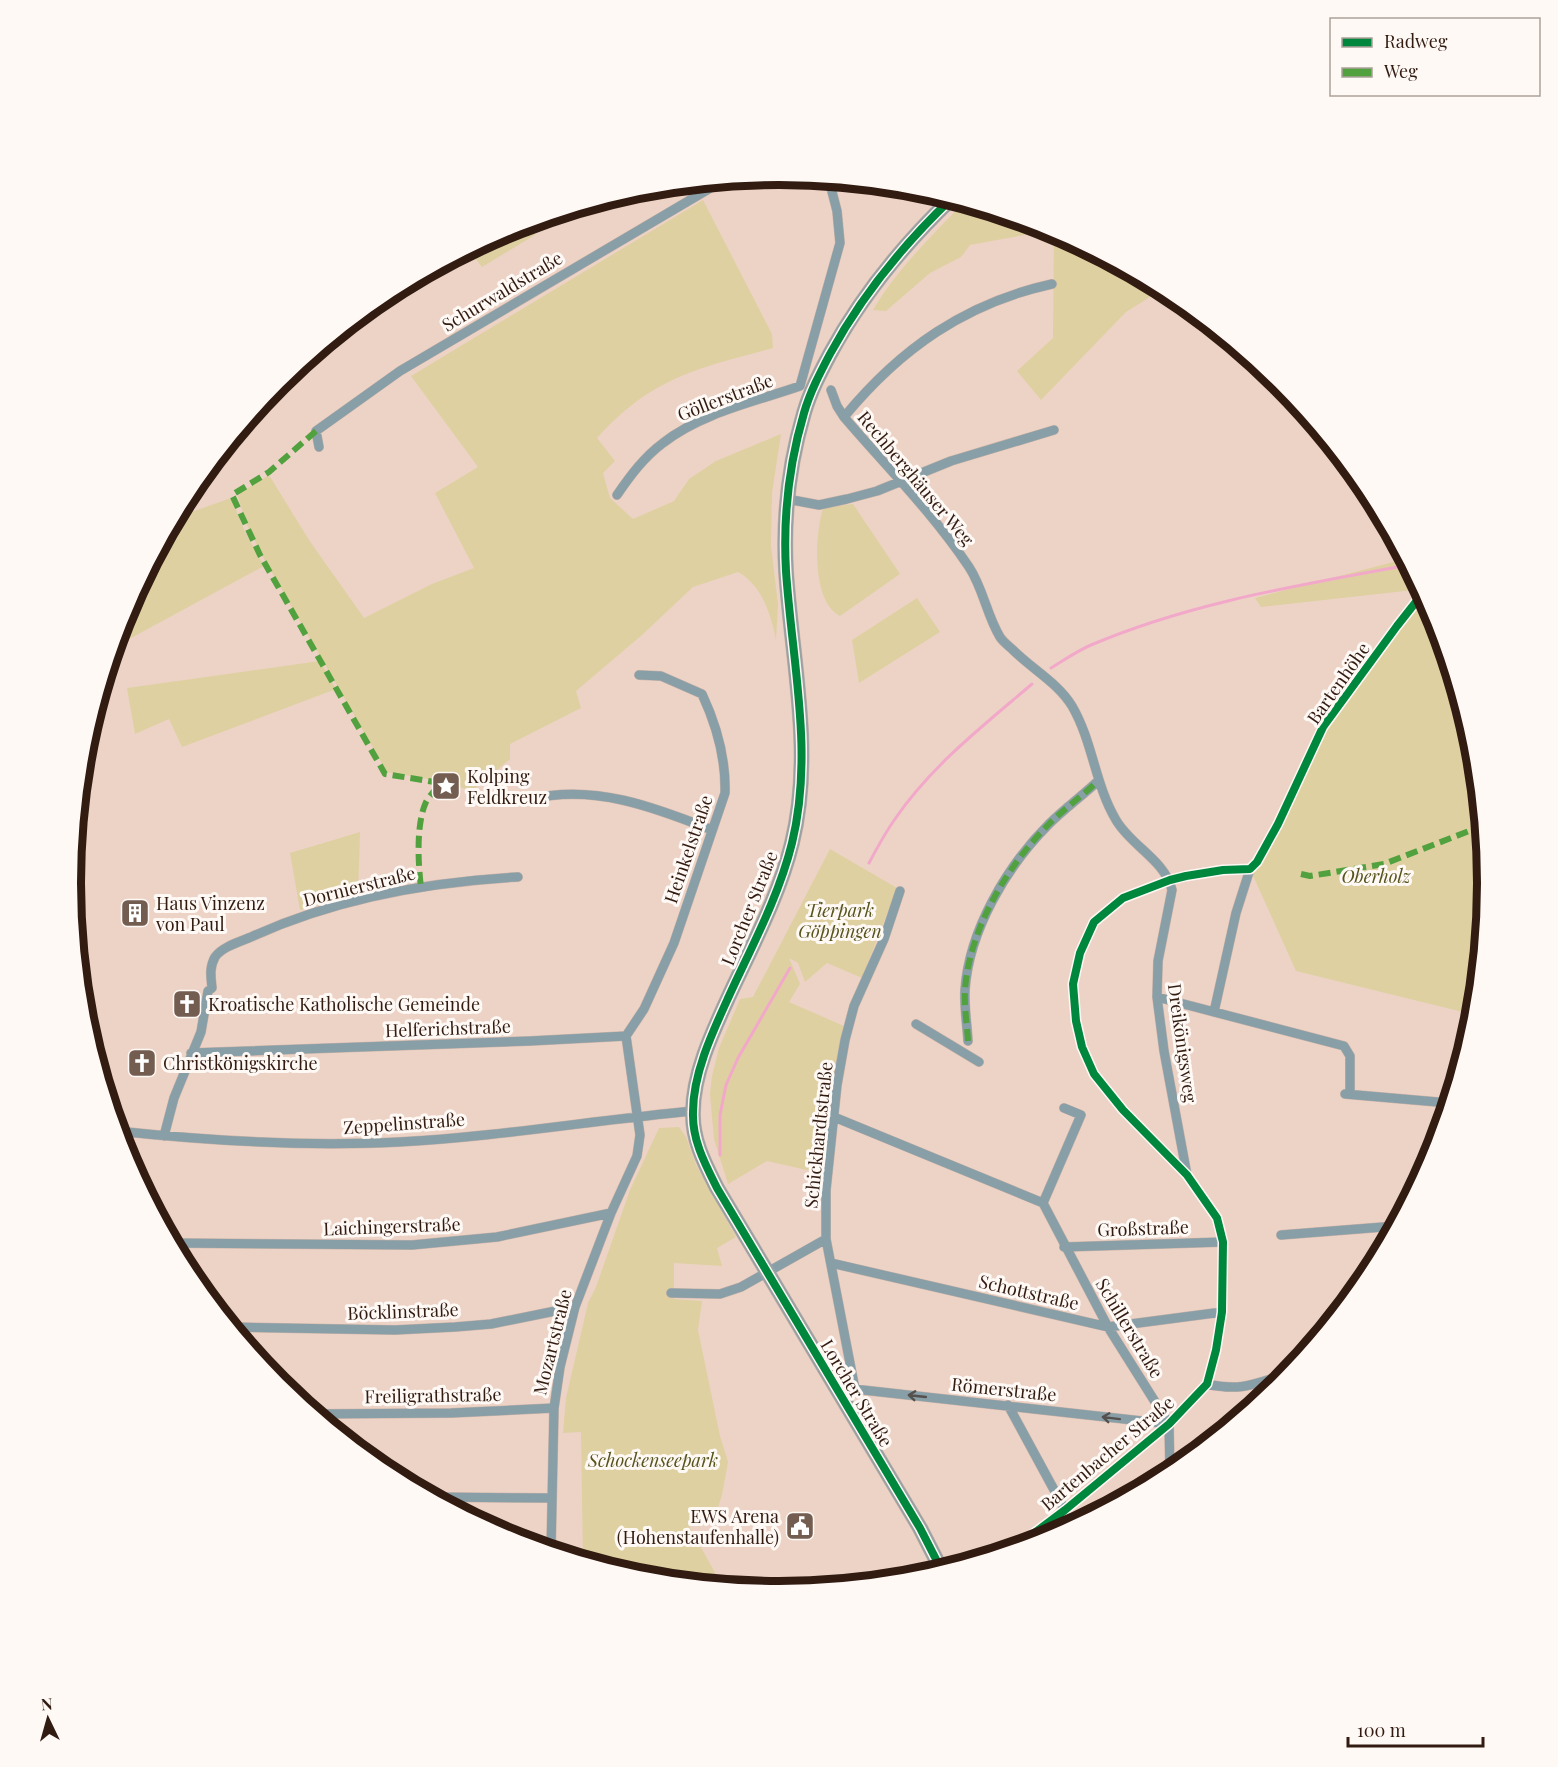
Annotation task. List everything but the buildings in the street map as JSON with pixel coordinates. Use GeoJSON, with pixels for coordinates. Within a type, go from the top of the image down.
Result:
{"type":"FeatureCollection","features":[{"type":"Feature","properties":{"kind":"main road","name":"Lorcher Straße"},"geometry":{"type":"LineString","coordinates":[[938,1563],[922,1531],[717,1188],[700,1154],[694,1130],[693,1111],[700,1067],[711,1035],[774,899],[792,843],[798,811],[801,760],[800,709],[786,573],[791,470],[804,412],[818,379],[854,312],[886,267],[945,206]]}},
{"type":"Feature","properties":{"kind":"street","name":"Göllerstraße"},"geometry":{"type":"LineString","coordinates":[[617,495],[648,456],[679,432],[709,417],[800,386],[840,243],[832,188]]}},
{"type":"Feature","properties":{"kind":"street","name":"Schurwaldstraße"},"geometry":{"type":"LineString","coordinates":[[320,447],[316,431],[383,382],[708,189]]}},
{"type":"Feature","properties":{"kind":"street"},"geometry":{"type":"LineString","coordinates":[[844,417],[896,361],[934,332],[1004,297],[1052,284]]}},
{"type":"Feature","properties":{"kind":"street","name":"Rechberghäuser Weg"},"geometry":{"type":"LineString","coordinates":[[831,390],[844,417],[901,480],[970,569],[1001,639],[1051,681],[1072,706],[1085,735],[1098,781],[1109,809],[1124,834],[1155,861],[1170,880]]}},
{"type":"Feature","properties":{"kind":"street"},"geometry":{"type":"LineString","coordinates":[[788,499],[819,505],[877,491],[951,461],[1054,430]]}},
{"type":"Feature","properties":{"kind":"street","name":"Bartenhöhe"},"geometry":{"type":"LineString","coordinates":[[1214,1012],[1236,913],[1254,865],[1278,824],[1323,727],[1417,601]]}},
{"type":"Feature","properties":{"kind":"street","name":"Heinkelstraße"},"geometry":{"type":"LineString","coordinates":[[626,1036],[644,1009],[674,943],[724,793],[725,773],[711,715],[702,694],[661,676],[639,675]]}},
{"type":"Feature","properties":{"kind":"street"},"geometry":{"type":"LineString","coordinates":[[968,1041],[965,991],[968,965],[992,901],[1022,857],[1048,825],[1098,781]]}},
{"type":"Feature","properties":{"kind":"street"},"geometry":{"type":"LineString","coordinates":[[531,799],[562,794],[611,796],[658,809],[712,830]]}},
{"type":"Feature","properties":{"kind":"street","name":"Bartenbacher Straße"},"geometry":{"type":"LineString","coordinates":[[1036,1532],[1169,1424],[1207,1384],[1216,1350],[1222,1312],[1223,1242],[1217,1218],[1187,1175],[1123,1110],[1094,1074],[1082,1047],[1076,1021],[1073,984],[1080,953],[1094,922],[1123,898],[1170,880],[1254,865]]}},
{"type":"Feature","properties":{"kind":"street","name":"Dornierstraße"},"geometry":{"type":"LineString","coordinates":[[191,1053],[201,1032],[208,991],[212,988],[210,970],[216,956],[227,947],[284,922],[345,904],[411,889],[518,877]]}},
{"type":"Feature","properties":{"kind":"street","name":"Dreikönigsweg"},"geometry":{"type":"LineString","coordinates":[[1170,880],[1172,890],[1158,960],[1157,997],[1164,1051],[1187,1175]]}},
{"type":"Feature","properties":{"kind":"street","name":"Schickhardtstraße"},"geometry":{"type":"LineString","coordinates":[[855,1389],[826,1239],[826,1190],[837,1085],[854,1006],[884,939],[900,891]]}},
{"type":"Feature","properties":{"kind":"street"},"geometry":{"type":"LineString","coordinates":[[1157,997],[1344,1046],[1350,1056],[1348,1094],[1442,1102]]}},
{"type":"Feature","properties":{"kind":"street"},"geometry":{"type":"LineString","coordinates":[[916,1024],[979,1062]]}},
{"type":"Feature","properties":{"kind":"street"},"geometry":{"type":"LineString","coordinates":[[626,1036],[637,1115]]}},
{"type":"Feature","properties":{"kind":"street","name":"Helferichstraße"},"geometry":{"type":"LineString","coordinates":[[191,1053],[626,1036]]}},
{"type":"Feature","properties":{"kind":"street"},"geometry":{"type":"LineString","coordinates":[[164,1136],[174,1098],[191,1053]]}},
{"type":"Feature","properties":{"kind":"street"},"geometry":{"type":"LineString","coordinates":[[834,1117],[1043,1203],[1081,1115],[1064,1108]]}},
{"type":"Feature","properties":{"kind":"street","name":"Zeppelinstraße"},"geometry":{"type":"LineString","coordinates":[[127,1133],[302,1145],[400,1142],[503,1133],[637,1115],[693,1111]]}},
{"type":"Feature","properties":{"kind":"street","name":"Mozartstraße"},"geometry":{"type":"LineString","coordinates":[[551,1543],[554,1408],[560,1366],[574,1307],[611,1213],[637,1156],[640,1135],[637,1115]]}},
{"type":"Feature","properties":{"kind":"street","name":"Schillerstraße"},"geometry":{"type":"LineString","coordinates":[[1043,1203],[1064,1247],[1108,1327],[1169,1424]]}},
{"type":"Feature","properties":{"kind":"street","name":"Laichingerstraße"},"geometry":{"type":"LineString","coordinates":[[182,1243],[412,1245],[497,1238],[611,1213]]}},
{"type":"Feature","properties":{"kind":"street"},"geometry":{"type":"LineString","coordinates":[[1281,1235],[1386,1227]]}},
{"type":"Feature","properties":{"kind":"street"},"geometry":{"type":"LineString","coordinates":[[671,1293],[720,1294],[741,1287],[826,1239]]}},
{"type":"Feature","properties":{"kind":"street","name":"Großstraße"},"geometry":{"type":"LineString","coordinates":[[1064,1247],[1223,1242]]}},
{"type":"Feature","properties":{"kind":"street","name":"Schottstraße"},"geometry":{"type":"LineString","coordinates":[[831,1263],[1108,1327],[1222,1312]]}},
{"type":"Feature","properties":{"kind":"street","name":"Böcklinstraße"},"geometry":{"type":"LineString","coordinates":[[240,1327],[395,1330],[455,1327],[491,1324],[574,1307]]}},
{"type":"Feature","properties":{"kind":"street"},"geometry":{"type":"LineString","coordinates":[[1207,1384],[1228,1389],[1247,1387],[1270,1379]]}},
{"type":"Feature","properties":{"kind":"street","name":"Römerstraße"},"geometry":{"type":"LineString","coordinates":[[836,1387],[1169,1424]]}},
{"type":"Feature","properties":{"kind":"street"},"geometry":{"type":"LineString","coordinates":[[1008,1406],[1065,1510]]}},
{"type":"Feature","properties":{"kind":"street","name":"Freiligrathstraße"},"geometry":{"type":"LineString","coordinates":[[326,1414],[554,1408]]}},
{"type":"Feature","properties":{"kind":"street"},"geometry":{"type":"LineString","coordinates":[[1169,1424],[1170,1462]]}},
{"type":"Feature","properties":{"kind":"street"},"geometry":{"type":"LineString","coordinates":[[447,1497],[552,1498]]}},
{"type":"Feature","properties":{"kind":"green space"},"geometry":{"type":"Polygon","coordinates":[[[703,200],[772,334],[773,348],[699,369],[657,388],[617,417],[597,438],[615,461],[603,473],[610,498],[633,519],[674,501],[689,479],[716,461],[781,434],[772,493],[771,546],[778,604],[776,640],[768,611],[759,593],[738,572],[693,587],[642,635],[576,691],[581,708],[510,744],[510,759],[472,791],[441,781],[387,772],[264,559],[246,523],[238,497],[240,493],[269,475],[309,540],[364,618],[432,584],[474,568],[435,493],[478,467],[411,376],[703,200]]]}},
{"type":"Feature","properties":{"kind":"green space"},"geometry":{"type":"Polygon","coordinates":[[[958,209],[1032,234],[970,245],[961,257],[930,273],[886,311],[873,310],[882,295],[958,209]]]}},
{"type":"Feature","properties":{"kind":"green space"},"geometry":{"type":"Polygon","coordinates":[[[533,231],[535,235],[482,267],[473,256],[533,231]]]}},
{"type":"Feature","properties":{"kind":"green space"},"geometry":{"type":"Polygon","coordinates":[[[1054,242],[1088,257],[1154,295],[1126,312],[1041,400],[1017,371],[1053,338],[1054,242]]]}},
{"type":"Feature","properties":{"kind":"green space"},"geometry":{"type":"Polygon","coordinates":[[[228,499],[232,500],[245,532],[264,566],[124,642],[153,575],[188,513],[228,499]]]}},
{"type":"Feature","properties":{"kind":"green space"},"geometry":{"type":"Polygon","coordinates":[[[853,504],[900,574],[840,616],[824,597],[818,566],[818,534],[823,508],[853,504]]]}},
{"type":"Feature","properties":{"kind":"green space"},"geometry":{"type":"Polygon","coordinates":[[[1397,561],[1412,590],[1261,607],[1255,598],[1397,561]]]}},
{"type":"Feature","properties":{"kind":"green space"},"geometry":{"type":"Polygon","coordinates":[[[917,598],[940,632],[859,683],[852,640],[917,598]]]}},
{"type":"Feature","properties":{"kind":"green space","name":"Oberholz"},"geometry":{"type":"Polygon","coordinates":[[[1418,603],[1440,659],[1453,703],[1464,747],[1471,792],[1476,838],[1476,929],[1465,1013],[1296,971],[1250,869],[1323,727],[1418,603]]]}},
{"type":"Feature","properties":{"kind":"green space"},"geometry":{"type":"Polygon","coordinates":[[[320,661],[336,689],[182,747],[169,719],[135,734],[127,688],[320,661]]]}},
{"type":"Feature","properties":{"kind":"green space"},"geometry":{"type":"Polygon","coordinates":[[[360,832],[358,894],[300,910],[290,853],[360,832]]]}},
{"type":"Feature","properties":{"kind":"green space","name":"Tierpark Göppingen"},"geometry":{"type":"Polygon","coordinates":[[[830,849],[897,888],[862,978],[827,963],[805,982],[798,963],[789,958],[800,984],[789,1002],[844,1026],[820,1173],[767,1161],[728,1184],[714,1139],[710,1094],[719,1048],[740,999],[753,997],[830,849]]]}},
{"type":"Feature","properties":{"kind":"green space","name":"Schockenseepark"},"geometry":{"type":"Polygon","coordinates":[[[679,1127],[686,1137],[696,1165],[736,1237],[717,1248],[722,1266],[674,1263],[674,1299],[702,1301],[698,1330],[720,1436],[728,1462],[722,1495],[715,1516],[688,1524],[718,1579],[643,1568],[583,1553],[581,1432],[563,1433],[566,1398],[588,1303],[596,1287],[630,1190],[659,1128],[679,1127]]]}},
{"type":"Feature","properties":{"kind":"waterway"},"geometry":{"type":"LineString","coordinates":[[1051,668],[1091,645],[1168,617],[1247,596],[1400,566]]}},
{"type":"Feature","properties":{"kind":"waterway"},"geometry":{"type":"LineString","coordinates":[[869,863],[891,824],[925,781],[959,747],[1032,684]]}},
{"type":"Feature","properties":{"kind":"waterway"},"geometry":{"type":"LineString","coordinates":[[720,1155],[720,1115],[726,1085],[738,1058],[790,968]]}},
{"type":"Feature","properties":{"kind":"marked path"},"geometry":{"type":"LineString","coordinates":[[316,431],[269,472],[232,495],[260,555],[385,774],[441,783],[426,802],[421,821],[419,832],[421,887]]}},
{"type":"Feature","properties":{"kind":"marked path"},"geometry":{"type":"LineString","coordinates":[[968,1041],[965,990],[968,967],[982,922],[1005,879],[1033,841],[1055,818],[1098,781]]}},
{"type":"Feature","properties":{"kind":"marked path"},"geometry":{"type":"LineString","coordinates":[[1301,874],[1310,876],[1384,864],[1475,829]]}},
{"type":"Feature","properties":{"kind":"cycle path"},"geometry":{"type":"LineString","coordinates":[[938,1563],[920,1528],[717,1188],[697,1142],[693,1112],[696,1082],[705,1052],[780,882],[792,843],[798,809],[801,775],[800,707],[786,571],[785,531],[791,471],[804,413],[823,368],[856,311],[900,253],[944,206]]}},
{"type":"Feature","properties":{"kind":"cycle path"},"geometry":{"type":"LineString","coordinates":[[1036,1532],[1169,1424],[1207,1384],[1216,1350],[1222,1312],[1223,1242],[1217,1218],[1187,1175],[1123,1110],[1094,1074],[1082,1047],[1076,1021],[1073,984],[1080,953],[1094,922],[1123,898],[1170,880],[1223,870],[1250,869],[1257,862],[1278,824],[1323,727],[1417,601]]}},
{"type":"Feature","properties":{"kind":"place","name":"Kolping Feldkreuz"},"geometry":{"type":"Point","coordinates":[446,786]}},
{"type":"Feature","properties":{"kind":"place","name":"Haus Vinzenz von Paul"},"geometry":{"type":"Point","coordinates":[135,913]}},
{"type":"Feature","properties":{"kind":"place","name":"Kroatische Katholische Gemeinde"},"geometry":{"type":"Point","coordinates":[187,1004]}},
{"type":"Feature","properties":{"kind":"place","name":"Christkönigskirche"},"geometry":{"type":"Point","coordinates":[142,1063]}},
{"type":"Feature","properties":{"kind":"place","name":"EWS Arena (Hohenstaufenhalle)"},"geometry":{"type":"Point","coordinates":[800,1526]}}]}
